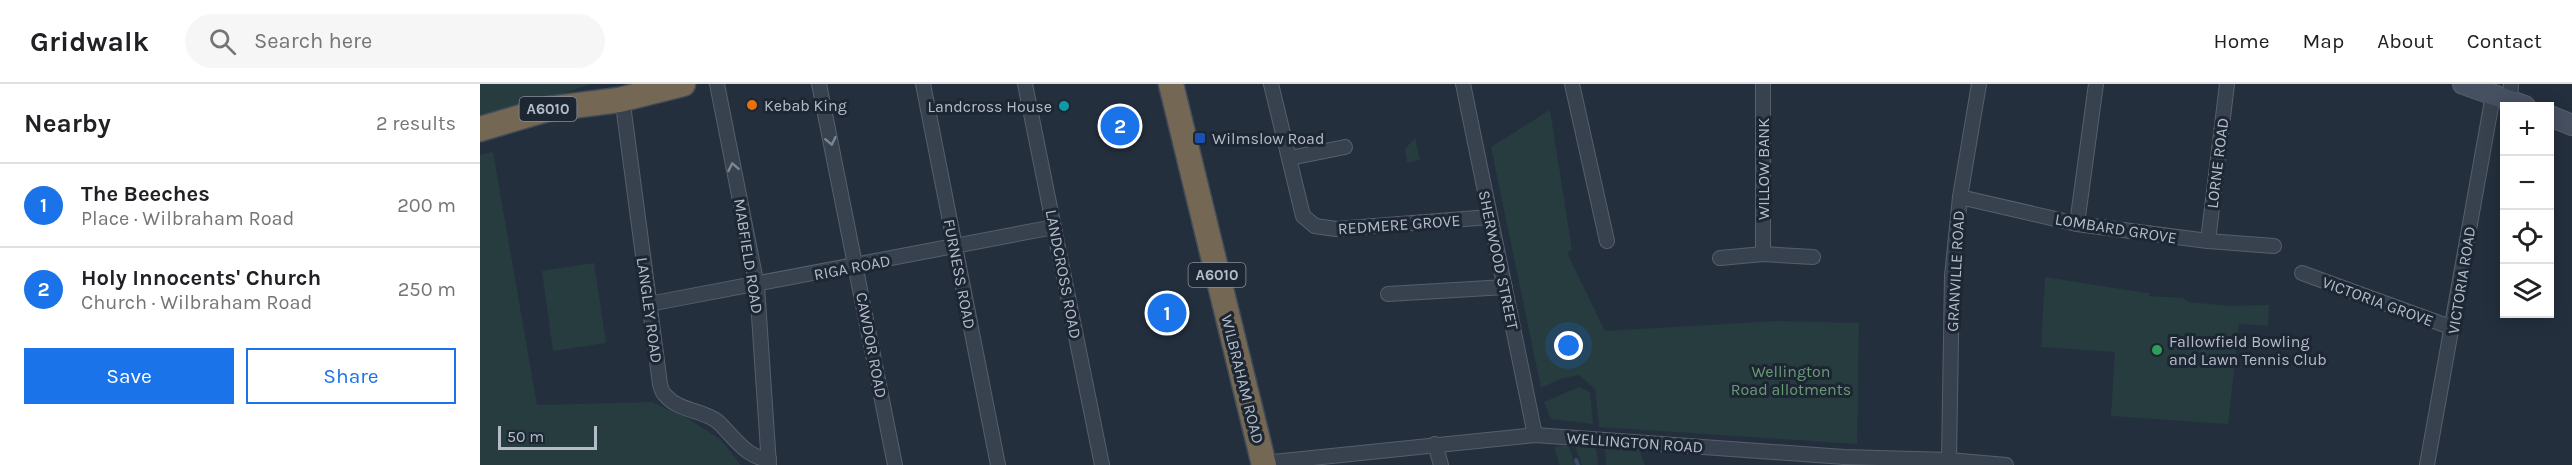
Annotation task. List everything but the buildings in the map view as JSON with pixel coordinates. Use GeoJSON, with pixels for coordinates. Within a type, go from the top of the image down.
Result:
{"type":"FeatureCollection","features":[{"type":"Feature","properties":{"kind":"highway","name":"A6010"},"geometry":{"type":"LineString","coordinates":[[480,129],[548,109],[619,100],[683,84]]}},
{"type":"Feature","properties":{"kind":"highway","name":"WILBRAHAM ROAD"},"geometry":{"type":"LineString","coordinates":[[1171,84],[1264,464]]}},
{"type":"Feature","properties":{"kind":"main road"},"geometry":{"type":"LineString","coordinates":[[2463,84],[2510,96]]}},
{"type":"Feature","properties":{"kind":"main road"},"geometry":{"type":"LineString","coordinates":[[2554,118],[2572,125]]}},
{"type":"Feature","properties":{"kind":"street","name":"MABFIELD ROAD"},"geometry":{"type":"LineString","coordinates":[[717,84],[757,286],[769,462]]}},
{"type":"Feature","properties":{"kind":"street","name":"CAWDOR ROAD"},"geometry":{"type":"LineString","coordinates":[[819,84],[895,465]]}},
{"type":"Feature","properties":{"kind":"street","name":"FURNESS ROAD"},"geometry":{"type":"LineString","coordinates":[[922,84],[998,465]]}},
{"type":"Feature","properties":{"kind":"street","name":"LANDCROSS ROAD"},"geometry":{"type":"LineString","coordinates":[[1025,84],[1102,465]]}},
{"type":"Feature","properties":{"kind":"street","name":"REDMERE GROVE"},"geometry":{"type":"LineString","coordinates":[[1271,84],[1303,216],[1315,226],[1325,229],[1490,217]]}},
{"type":"Feature","properties":{"kind":"street","name":"SHERWOOD STREET"},"geometry":{"type":"LineString","coordinates":[[1463,84],[1535,435]]}},
{"type":"Feature","properties":{"kind":"street"},"geometry":{"type":"LineString","coordinates":[[1572,84],[1607,241]]}},
{"type":"Feature","properties":{"kind":"street","name":"WILLOW BANK"},"geometry":{"type":"LineString","coordinates":[[1763,84],[1763,254]]}},
{"type":"Feature","properties":{"kind":"street","name":"GRANVILLE ROAD"},"geometry":{"type":"LineString","coordinates":[[1949,460],[1952,276],[1960,197],[1979,84]]}},
{"type":"Feature","properties":{"kind":"street"},"geometry":{"type":"LineString","coordinates":[[2077,224],[2096,84]]}},
{"type":"Feature","properties":{"kind":"street","name":"LORNE ROAD"},"geometry":{"type":"LineString","coordinates":[[2208,241],[2227,84]]}},
{"type":"Feature","properties":{"kind":"street","name":"VICTORIA ROAD"},"geometry":{"type":"LineString","coordinates":[[2427,465],[2453,328],[2510,96]]}},
{"type":"Feature","properties":{"kind":"street","name":"LANGLEY ROAD"},"geometry":{"type":"LineString","coordinates":[[619,100],[624,112],[660,384],[664,395],[674,403],[714,419],[751,455],[769,462]]}},
{"type":"Feature","properties":{"kind":"street"},"geometry":{"type":"LineString","coordinates":[[1290,158],[1345,147]]}},
{"type":"Feature","properties":{"kind":"street","name":"LOMBARD GROVE"},"geometry":{"type":"LineString","coordinates":[[1960,197],[2077,224],[2208,241],[2274,246]]}},
{"type":"Feature","properties":{"kind":"street","name":"RIGA ROAD"},"geometry":{"type":"LineString","coordinates":[[649,304],[757,286],[1054,228]]}},
{"type":"Feature","properties":{"kind":"street"},"geometry":{"type":"LineString","coordinates":[[1720,258],[1763,254],[1813,257]]}},
{"type":"Feature","properties":{"kind":"street","name":"VICTORIA GROVE"},"geometry":{"type":"LineString","coordinates":[[2302,273],[2453,328]]}},
{"type":"Feature","properties":{"kind":"street"},"geometry":{"type":"LineString","coordinates":[[1388,294],[1505,287]]}},
{"type":"Feature","properties":{"kind":"street","name":"WELLINGTON ROAD"},"geometry":{"type":"LineString","coordinates":[[1264,464],[1535,435],[1617,440],[1843,461],[1949,460],[2006,465]]}},
{"type":"Feature","properties":{"kind":"street"},"geometry":{"type":"LineString","coordinates":[[1436,444],[1441,465]]}},
{"type":"Feature","properties":{"kind":"green space"},"geometry":{"type":"Polygon","coordinates":[[[591,84],[480,121],[480,85],[591,84]]]}},
{"type":"Feature","properties":{"kind":"green space","name":"Wellington Road allotments"},"geometry":{"type":"Polygon","coordinates":[[[1550,110],[1572,250],[1567,253],[1605,331],[1777,321],[1859,323],[1857,444],[1599,427],[1595,389],[1579,375],[1560,379],[1541,388],[1491,147],[1550,110]]]}},
{"type":"Feature","properties":{"kind":"green space"},"geometry":{"type":"Polygon","coordinates":[[[1415,138],[1420,160],[1407,163],[1405,149],[1415,138]]]}},
{"type":"Feature","properties":{"kind":"green space"},"geometry":{"type":"Polygon","coordinates":[[[493,152],[537,405],[652,402],[689,419],[721,440],[741,465],[480,465],[480,155],[493,152]]]}},
{"type":"Feature","properties":{"kind":"green space"},"geometry":{"type":"Polygon","coordinates":[[[594,263],[606,343],[553,351],[542,271],[594,263]]]}},
{"type":"Feature","properties":{"kind":"green space","name":"Fallowfield Bowling and Lawn Tennis Club"},"geometry":{"type":"Polygon","coordinates":[[[2045,277],[2149,293],[2149,296],[2183,298],[2189,302],[2230,306],[2269,305],[2268,326],[2239,324],[2228,424],[2111,416],[2115,352],[2041,347],[2045,277]]]}},
{"type":"Feature","properties":{"kind":"green space"},"geometry":{"type":"Polygon","coordinates":[[[1579,387],[1590,392],[1593,424],[1551,419],[1544,402],[1579,387]]]}},
{"type":"Feature","properties":{"kind":"green space"},"geometry":{"type":"Polygon","coordinates":[[[1569,446],[1575,465],[1560,465],[1554,448],[1569,446]]]}},
{"type":"Feature","properties":{"kind":"green space"},"geometry":{"type":"Polygon","coordinates":[[[1575,446],[1596,447],[1598,465],[1582,465],[1575,446]]]}},
{"type":"Feature","properties":{"kind":"green space"},"geometry":{"type":"Polygon","coordinates":[[[1605,447],[1640,452],[1645,465],[1606,465],[1605,447]]]}},
{"type":"Feature","properties":{"kind":"waterway"},"geometry":{"type":"LineString","coordinates":[[1576,460],[1578,465]]}},
{"type":"Feature","properties":{"kind":"place","name":"Kebab King"},"geometry":{"type":"Point","coordinates":[752,105]}},
{"type":"Feature","properties":{"kind":"place","name":"Landcross House"},"geometry":{"type":"Point","coordinates":[1064,106]}},
{"type":"Feature","properties":{"kind":"place","name":"Holy Innocents' Church"},"geometry":{"type":"Point","coordinates":[1120,126]}},
{"type":"Feature","properties":{"kind":"place","name":"Wilmslow Road"},"geometry":{"type":"Point","coordinates":[1200,138]}},
{"type":"Feature","properties":{"kind":"place","name":"The Beeches"},"geometry":{"type":"Point","coordinates":[1167,313]}},
{"type":"Feature","properties":{"kind":"place","name":"Fallowfield Bowling and Lawn Tennis Club"},"geometry":{"type":"Point","coordinates":[2157,350]}}]}
